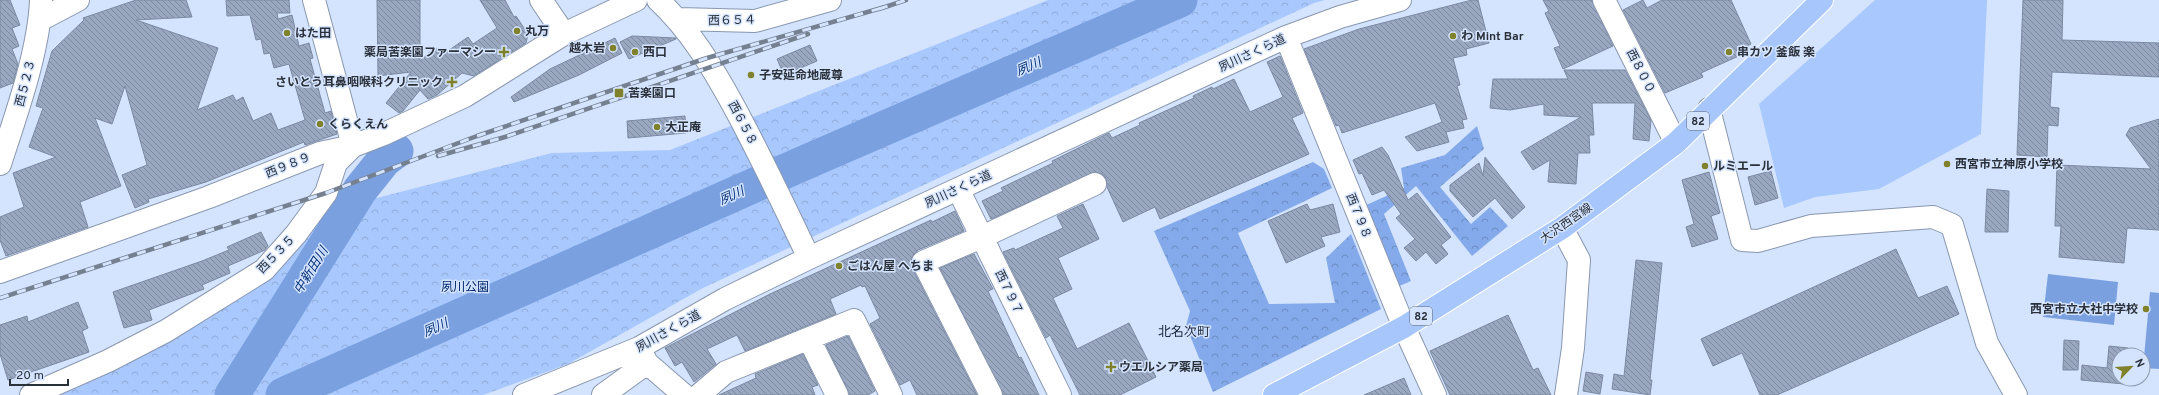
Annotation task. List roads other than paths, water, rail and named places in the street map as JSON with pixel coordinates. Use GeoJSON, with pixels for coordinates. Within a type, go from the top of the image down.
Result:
{"type":"FeatureCollection","features":[{"type":"Feature","properties":{"kind":"main road","name":"大沢西宮線"},"geometry":{"type":"LineString","coordinates":[[1274,395],[1404,327],[1562,228],[1676,143],[1822,0]]}},
{"type":"Feature","properties":{"kind":"street"},"geometry":{"type":"LineString","coordinates":[[40,10],[78,0]]}},
{"type":"Feature","properties":{"kind":"street"},"geometry":{"type":"LineString","coordinates":[[314,0],[353,146]]}},
{"type":"Feature","properties":{"kind":"street"},"geometry":{"type":"LineString","coordinates":[[541,0],[564,34]]}},
{"type":"Feature","properties":{"kind":"street","name":"西９８９"},"geometry":{"type":"LineString","coordinates":[[0,272],[209,197],[320,152],[353,146],[465,96],[564,34],[636,0]]}},
{"type":"Feature","properties":{"kind":"street","name":"西６５８"},"geometry":{"type":"LineString","coordinates":[[658,0],[679,20],[712,67],[753,142],[809,258]]}},
{"type":"Feature","properties":{"kind":"street","name":"西６５４"},"geometry":{"type":"LineString","coordinates":[[679,20],[755,21],[830,0]]}},
{"type":"Feature","properties":{"kind":"street","name":"夙川さくら道"},"geometry":{"type":"LineString","coordinates":[[524,395],[643,356],[725,299],[809,258],[1286,37],[1340,18],[1400,0]]}},
{"type":"Feature","properties":{"kind":"street","name":"西８００"},"geometry":{"type":"LineString","coordinates":[[1604,0],[1676,143]]}},
{"type":"Feature","properties":{"kind":"street","name":"西５２３"},"geometry":{"type":"LineString","coordinates":[[0,164],[19,107],[40,10]]}},
{"type":"Feature","properties":{"kind":"street","name":"西７９８"},"geometry":{"type":"LineString","coordinates":[[1286,37],[1404,327],[1435,395]]}},
{"type":"Feature","properties":{"kind":"street"},"geometry":{"type":"LineString","coordinates":[[1709,109],[1742,240],[1758,241],[1811,226],[1933,217],[1952,225],[1988,343],[2016,395]]}},
{"type":"Feature","properties":{"kind":"street","name":"西５３５"},"geometry":{"type":"LineString","coordinates":[[32,395],[108,361],[166,331],[264,270],[300,228],[326,193],[336,164],[353,146]]}},
{"type":"Feature","properties":{"kind":"street"},"geometry":{"type":"LineString","coordinates":[[991,395],[923,262],[982,237],[1095,184]]}},
{"type":"Feature","properties":{"kind":"street","name":"西７９７"},"geometry":{"type":"LineString","coordinates":[[958,189],[1060,395]]}},
{"type":"Feature","properties":{"kind":"street"},"geometry":{"type":"LineString","coordinates":[[1562,228],[1579,260],[1573,348],[1566,395]]}},
{"type":"Feature","properties":{"kind":"street"},"geometry":{"type":"LineString","coordinates":[[699,395],[726,372],[854,320],[891,395]]}},
{"type":"Feature","properties":{"kind":"street"},"geometry":{"type":"LineString","coordinates":[[809,339],[837,395]]}},
{"type":"Feature","properties":{"kind":"street"},"geometry":{"type":"LineString","coordinates":[[603,395],[643,356],[684,395]]}},
{"type":"Feature","properties":{"kind":"waterway","name":"夙川"},"geometry":{"type":"LineString","coordinates":[[283,395],[804,163],[1180,0]]}},
{"type":"Feature","properties":{"kind":"waterway","name":"中新田川"},"geometry":{"type":"LineString","coordinates":[[232,395],[360,190],[384,160],[396,151]]}},
{"type":"Feature","properties":{"kind":"railway"},"geometry":{"type":"LineString","coordinates":[[879,9],[906,0]]}},
{"type":"Feature","properties":{"kind":"railway"},"geometry":{"type":"LineString","coordinates":[[0,298],[326,193],[477,136],[707,58],[885,7]]}},
{"type":"Feature","properties":{"kind":"railway"},"geometry":{"type":"LineString","coordinates":[[438,156],[505,137],[808,34]]}},
{"type":"Feature","properties":{"kind":"place","name":"丸万"},"geometry":{"type":"Point","coordinates":[517,31]}},
{"type":"Feature","properties":{"kind":"place","name":"はた田"},"geometry":{"type":"Point","coordinates":[287,33]}},
{"type":"Feature","properties":{"kind":"place","name":"わ Mint Bar"},"geometry":{"type":"Point","coordinates":[1453,36]}},
{"type":"Feature","properties":{"kind":"place","name":"越木岩"},"geometry":{"type":"Point","coordinates":[613,48]}},
{"type":"Feature","properties":{"kind":"place","name":"薬局苦楽園ファーマシー"},"geometry":{"type":"Point","coordinates":[504,52]}},
{"type":"Feature","properties":{"kind":"place","name":"西口"},"geometry":{"type":"Point","coordinates":[635,52]}},
{"type":"Feature","properties":{"kind":"place","name":"串カツ 釜飯 楽"},"geometry":{"type":"Point","coordinates":[1729,52]}},
{"type":"Feature","properties":{"kind":"place","name":"子安延命地蔵尊"},"geometry":{"type":"Point","coordinates":[751,75]}},
{"type":"Feature","properties":{"kind":"place","name":"さいとう耳鼻咽喉科クリニック"},"geometry":{"type":"Point","coordinates":[452,82]}},
{"type":"Feature","properties":{"kind":"place","name":"苦楽園口"},"geometry":{"type":"Point","coordinates":[619,93]}},
{"type":"Feature","properties":{"kind":"place","name":"くらくえん"},"geometry":{"type":"Point","coordinates":[320,124]}},
{"type":"Feature","properties":{"kind":"place","name":"大正庵"},"geometry":{"type":"Point","coordinates":[657,127]}},
{"type":"Feature","properties":{"kind":"place","name":"西宮市立神原小学校"},"geometry":{"type":"Point","coordinates":[1947,164]}},
{"type":"Feature","properties":{"kind":"place","name":"ルミエール"},"geometry":{"type":"Point","coordinates":[1705,166]}},
{"type":"Feature","properties":{"kind":"place","name":"ごはん屋 へちま"},"geometry":{"type":"Point","coordinates":[839,266]}},
{"type":"Feature","properties":{"kind":"place","name":"西宮市立大社中学校"},"geometry":{"type":"Point","coordinates":[2146,309]}},
{"type":"Feature","properties":{"kind":"place","name":"ウエルシア薬局"},"geometry":{"type":"Point","coordinates":[1111,367]}},
{"type":"Feature","properties":{"kind":"district","name":"北名次町"},"geometry":{"type":"Point","coordinates":[1184,331]}},
{"type":"Feature","properties":{"kind":"park label","name":"夙川公園"},"geometry":{"type":"Point","coordinates":[465,287]}}]}
